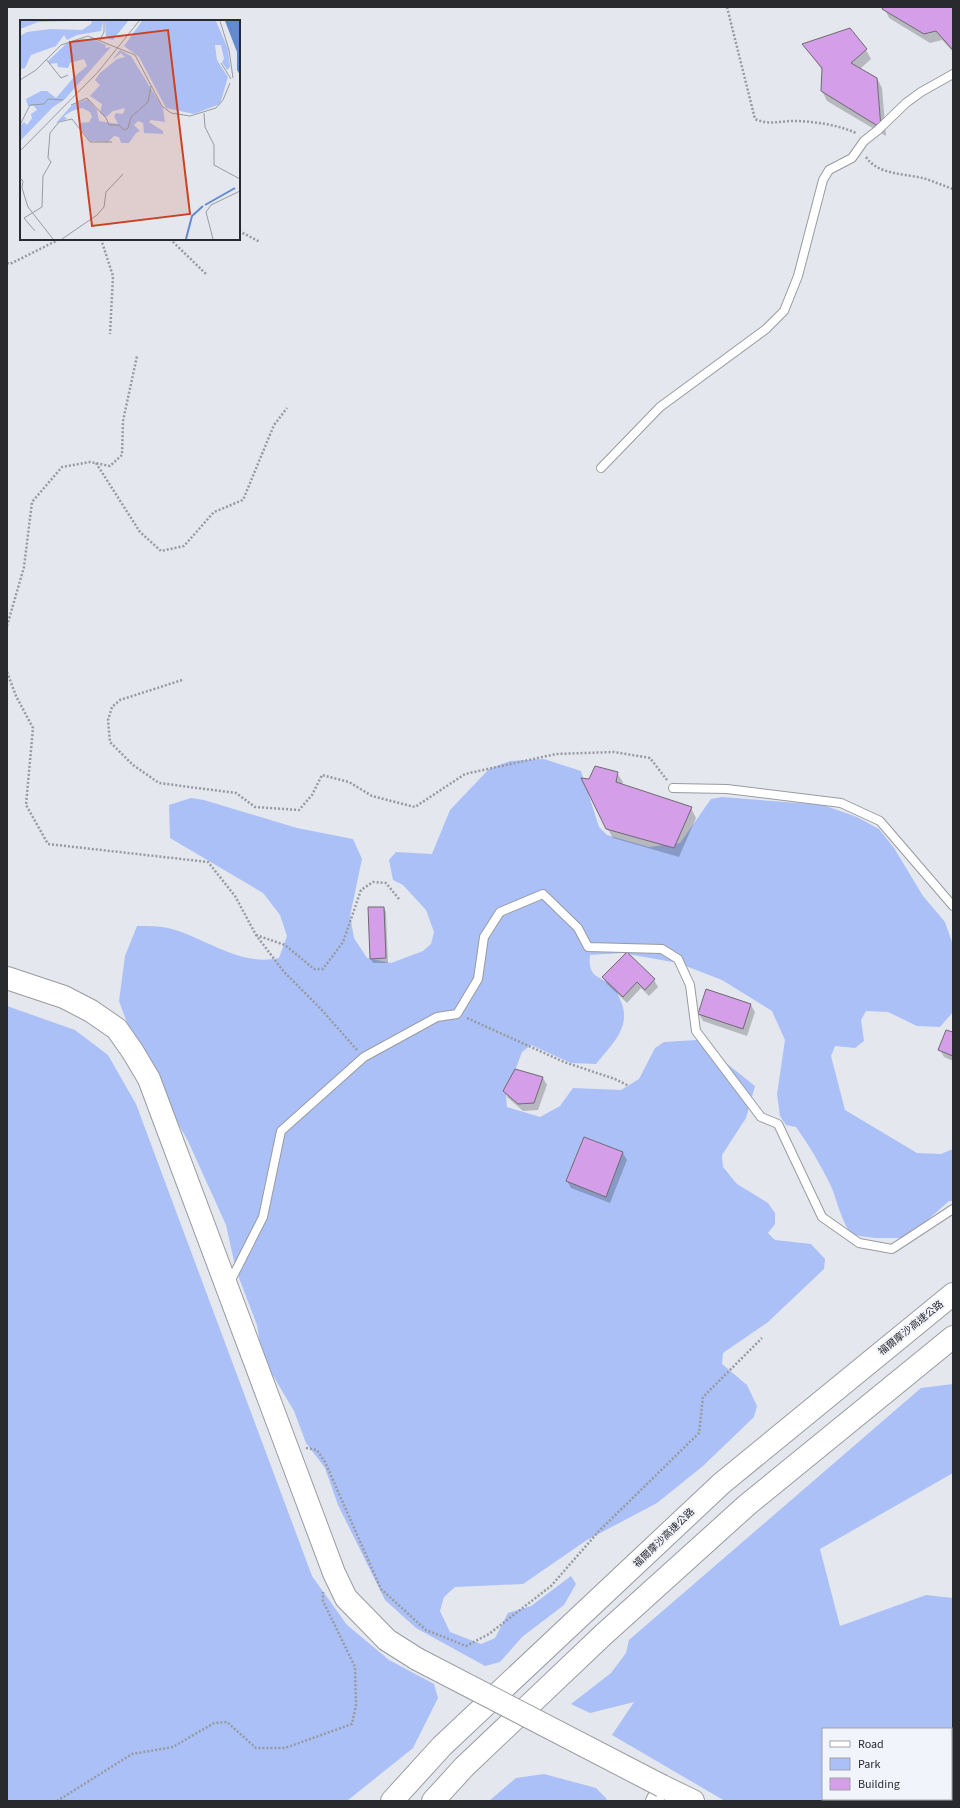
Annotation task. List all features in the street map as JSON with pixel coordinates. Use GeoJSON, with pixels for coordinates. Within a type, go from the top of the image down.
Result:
{"type":"FeatureCollection","features":[{"type":"Feature","properties":{"kind":"main road"},"geometry":{"type":"LineString","coordinates":[[7,978],[64,997],[91,1011],[117,1029],[149,1079],[284,1443],[334,1573],[346,1598],[387,1640],[417,1660],[658,1793],[693,1801]]}},
{"type":"Feature","properties":{"kind":"main road","name":"福爾摩沙高速公路"},"geometry":{"type":"LineString","coordinates":[[392,1801],[442,1746],[722,1483],[953,1294]]}},
{"type":"Feature","properties":{"kind":"main road"},"geometry":{"type":"LineString","coordinates":[[433,1801],[464,1767],[603,1635],[747,1505],[953,1337]]}},
{"type":"Feature","properties":{"kind":"lane"},"geometry":{"type":"LineString","coordinates":[[601,468],[660,406],[766,329],[784,311],[798,276],[823,180],[828,170],[852,158],[864,141],[921,92],[953,74]]}},
{"type":"Feature","properties":{"kind":"lane"},"geometry":{"type":"LineString","coordinates":[[673,788],[727,789],[841,803],[880,821],[953,906]]}},
{"type":"Feature","properties":{"kind":"lane"},"geometry":{"type":"LineString","coordinates":[[227,1288],[263,1217],[281,1131],[364,1057],[437,1017],[457,1014],[478,979],[484,937],[500,912],[543,894],[578,928],[588,947],[662,949],[678,958],[690,985],[696,1031],[761,1117],[778,1124],[822,1217],[860,1243],[892,1249],[953,1209]]}},
{"type":"Feature","properties":{"kind":"path"},"geometry":{"type":"LineString","coordinates":[[727,7],[755,120],[765,124],[797,121],[824,124],[847,129],[864,141],[866,157],[871,164],[885,171],[926,179],[953,189]]}},
{"type":"Feature","properties":{"kind":"path"},"geometry":{"type":"LineString","coordinates":[[240,232],[260,242]]}},
{"type":"Feature","properties":{"kind":"path"},"geometry":{"type":"LineString","coordinates":[[7,263],[10,264],[58,240]]}},
{"type":"Feature","properties":{"kind":"path"},"geometry":{"type":"LineString","coordinates":[[100,240],[113,276],[110,334]]}},
{"type":"Feature","properties":{"kind":"path"},"geometry":{"type":"LineString","coordinates":[[171,240],[206,274]]}},
{"type":"Feature","properties":{"kind":"path"},"geometry":{"type":"LineString","coordinates":[[7,626],[24,567],[32,502],[62,467],[90,462],[110,466],[122,455],[123,421],[137,356]]}},
{"type":"Feature","properties":{"kind":"path"},"geometry":{"type":"LineString","coordinates":[[96,463],[140,532],[161,550],[184,546],[214,512],[242,500],[274,425],[286,408]]}},
{"type":"Feature","properties":{"kind":"path"},"geometry":{"type":"LineString","coordinates":[[7,672],[16,696],[32,728],[26,805],[48,844],[208,862],[235,896],[256,935],[284,972],[321,1009],[364,1057]]}},
{"type":"Feature","properties":{"kind":"path"},"geometry":{"type":"LineString","coordinates":[[182,680],[120,700],[112,707],[108,720],[110,742],[133,765],[159,784],[236,793],[255,807],[299,810],[312,795],[322,775],[349,782],[372,796],[415,807],[465,774],[556,754],[614,752],[650,758],[673,788]]}},
{"type":"Feature","properties":{"kind":"path"},"geometry":{"type":"LineString","coordinates":[[256,935],[285,945],[314,970],[323,969],[343,942],[361,890],[373,882],[386,883],[399,899]]}},
{"type":"Feature","properties":{"kind":"path"},"geometry":{"type":"LineString","coordinates":[[457,1014],[564,1062],[615,1079],[629,1086]]}},
{"type":"Feature","properties":{"kind":"path"},"geometry":{"type":"LineString","coordinates":[[284,1443],[317,1450],[321,1456],[381,1589],[426,1630],[466,1646],[490,1634],[550,1586],[599,1531],[699,1433],[703,1397],[762,1338]]}},
{"type":"Feature","properties":{"kind":"path"},"geometry":{"type":"LineString","coordinates":[[57,1801],[132,1754],[173,1748],[214,1723],[227,1722],[256,1748],[285,1748],[352,1724],[356,1705],[355,1667],[323,1601],[322,1587]]}},
{"type":"Feature","properties":{"kind":"green space"},"geometry":{"type":"Polygon","coordinates":[[[544,759],[581,771],[599,827],[607,835],[649,847],[680,843],[711,799],[722,797],[823,805],[857,817],[879,829],[894,848],[923,896],[945,922],[953,945],[953,1012],[940,1027],[917,1026],[888,1012],[866,1011],[861,1020],[864,1041],[855,1048],[835,1046],[831,1056],[845,1110],[917,1153],[941,1154],[953,1149],[953,1201],[949,1201],[907,1238],[875,1238],[852,1235],[842,1217],[833,1190],[814,1155],[796,1127],[786,1125],[780,1116],[777,1094],[785,1040],[772,1011],[722,980],[678,963],[622,953],[590,955],[591,969],[593,973],[615,989],[623,1007],[623,1025],[620,1033],[596,1064],[571,1063],[531,1045],[522,1052],[506,1095],[507,1107],[540,1117],[560,1106],[573,1088],[621,1090],[639,1079],[655,1048],[664,1042],[697,1040],[755,1086],[746,1118],[722,1155],[723,1167],[737,1184],[768,1203],[775,1213],[775,1224],[768,1233],[775,1240],[811,1244],[825,1259],[824,1269],[768,1322],[723,1353],[722,1364],[747,1385],[757,1406],[754,1417],[703,1466],[657,1503],[587,1540],[523,1584],[455,1587],[444,1597],[440,1611],[450,1632],[481,1644],[495,1638],[508,1613],[531,1606],[571,1576],[576,1584],[564,1605],[522,1637],[500,1662],[485,1666],[416,1628],[385,1600],[338,1505],[325,1468],[306,1443],[294,1411],[262,1357],[257,1325],[236,1270],[226,1225],[188,1141],[138,1053],[119,1001],[125,956],[137,926],[156,926],[168,928],[182,932],[236,955],[264,960],[279,958],[287,936],[280,915],[263,893],[170,838],[169,805],[191,798],[204,800],[297,828],[353,839],[362,859],[350,916],[354,938],[367,958],[391,963],[423,951],[431,944],[434,932],[426,910],[403,885],[393,880],[389,860],[396,852],[432,854],[450,810],[489,769],[510,761],[544,759]]]}},
{"type":"Feature","properties":{"kind":"green space"},"geometry":{"type":"Polygon","coordinates":[[[7,1006],[75,1030],[108,1055],[136,1104],[312,1576],[347,1625],[389,1660],[434,1684],[438,1698],[413,1748],[347,1801],[7,1801],[7,1006]]]}},
{"type":"Feature","properties":{"kind":"green space"},"geometry":{"type":"Polygon","coordinates":[[[953,1384],[953,1473],[820,1549],[840,1626],[926,1595],[953,1598],[953,1800],[725,1801],[612,1735],[634,1702],[590,1713],[571,1704],[611,1673],[626,1653],[629,1640],[921,1388],[953,1384]]]}},
{"type":"Feature","properties":{"kind":"green space"},"geometry":{"type":"Polygon","coordinates":[[[544,1774],[596,1788],[607,1801],[489,1801],[516,1778],[544,1774]]]}},
{"type":"Feature","properties":{"kind":"building"},"geometry":{"type":"Polygon","coordinates":[[[883,7],[953,7],[953,50],[936,31],[924,34],[882,9],[883,7]]]}},
{"type":"Feature","properties":{"kind":"building"},"geometry":{"type":"Polygon","coordinates":[[[850,28],[867,49],[851,63],[877,78],[881,128],[821,91],[822,68],[802,44],[850,28]]]}},
{"type":"Feature","properties":{"kind":"building"},"geometry":{"type":"Polygon","coordinates":[[[595,766],[618,772],[616,782],[692,807],[674,848],[606,829],[581,778],[589,779],[595,766]]]}},
{"type":"Feature","properties":{"kind":"building"},"geometry":{"type":"Polygon","coordinates":[[[368,907],[384,907],[386,958],[370,959],[368,907]]]}},
{"type":"Feature","properties":{"kind":"building"},"geometry":{"type":"Polygon","coordinates":[[[627,952],[655,979],[645,990],[637,982],[623,997],[602,977],[627,952]]]}},
{"type":"Feature","properties":{"kind":"building"},"geometry":{"type":"Polygon","coordinates":[[[706,989],[751,1004],[743,1029],[698,1014],[706,989]]]}},
{"type":"Feature","properties":{"kind":"building"},"geometry":{"type":"Polygon","coordinates":[[[946,1030],[953,1032],[953,1056],[938,1050],[946,1030]]]}},
{"type":"Feature","properties":{"kind":"building"},"geometry":{"type":"Polygon","coordinates":[[[515,1069],[543,1077],[534,1103],[518,1104],[503,1091],[515,1069]]]}},
{"type":"Feature","properties":{"kind":"building"},"geometry":{"type":"Polygon","coordinates":[[[584,1137],[623,1152],[606,1197],[566,1181],[584,1137]]]}}]}
